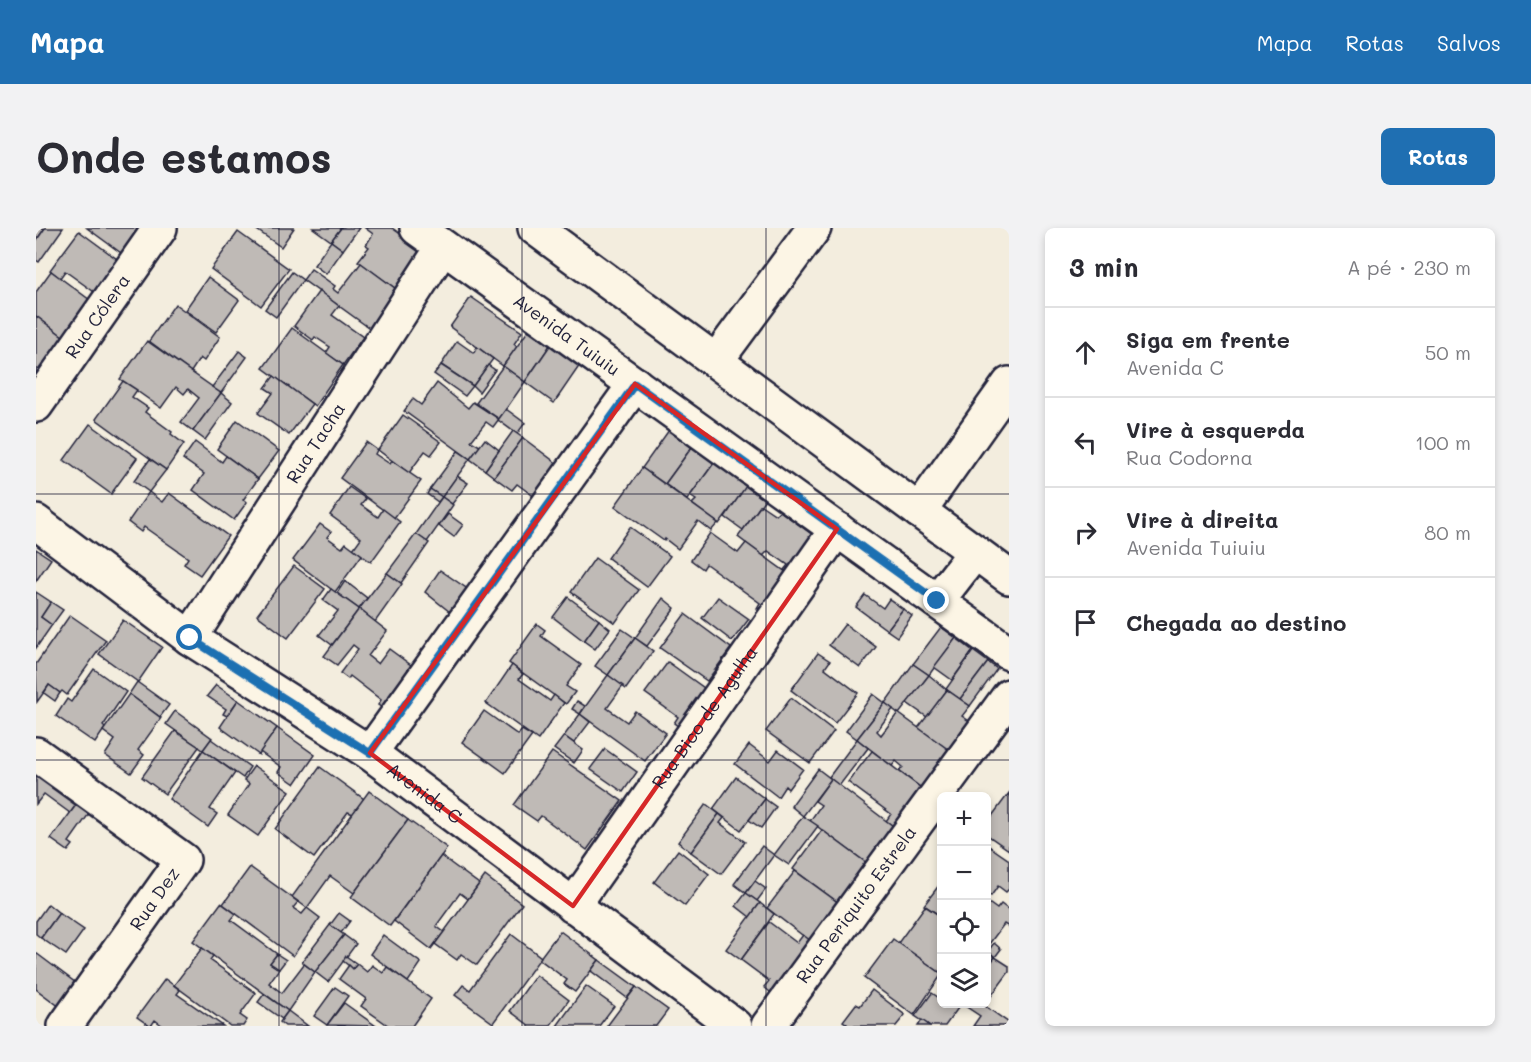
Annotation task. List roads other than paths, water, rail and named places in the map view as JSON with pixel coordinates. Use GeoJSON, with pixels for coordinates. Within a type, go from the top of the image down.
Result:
{"type":"FeatureCollection","features":[{"type":"Feature","properties":{"kind":"street","name":"Rua Cólera"},"geometry":{"type":"LineString","coordinates":[[36,405],[160,228]]}},
{"type":"Feature","properties":{"kind":"street","name":"Avenida Tuiuiu"},"geometry":{"type":"LineString","coordinates":[[417,228],[1009,653]]}},
{"type":"Feature","properties":{"kind":"street"},"geometry":{"type":"LineString","coordinates":[[535,228],[1009,577]]}},
{"type":"Feature","properties":{"kind":"street"},"geometry":{"type":"LineString","coordinates":[[716,362],[814,228]]}},
{"type":"Feature","properties":{"kind":"street","name":"Rua Tacha"},"geometry":{"type":"LineString","coordinates":[[190,638],[443,247]]}},
{"type":"Feature","properties":{"kind":"street"},"geometry":{"type":"LineString","coordinates":[[370,753],[635,384]]}},
{"type":"Feature","properties":{"kind":"street"},"geometry":{"type":"LineString","coordinates":[[919,511],[1009,384]]}},
{"type":"Feature","properties":{"kind":"street","name":"Avenida C"},"geometry":{"type":"LineString","coordinates":[[36,522],[190,638],[370,753],[735,1026]]}},
{"type":"Feature","properties":{"kind":"street","name":"Rua Bico de Agulha"},"geometry":{"type":"LineString","coordinates":[[573,906],[837,529]]}},
{"type":"Feature","properties":{"kind":"street"},"geometry":{"type":"LineString","coordinates":[[937,601],[975,552]]}},
{"type":"Feature","properties":{"kind":"street","name":"Rua Periquito Estrela"},"geometry":{"type":"LineString","coordinates":[[768,1026],[1009,696]]}},
{"type":"Feature","properties":{"kind":"street","name":"Rua Dez"},"geometry":{"type":"LineString","coordinates":[[36,754],[183,860],[66,1026]]}}]}
